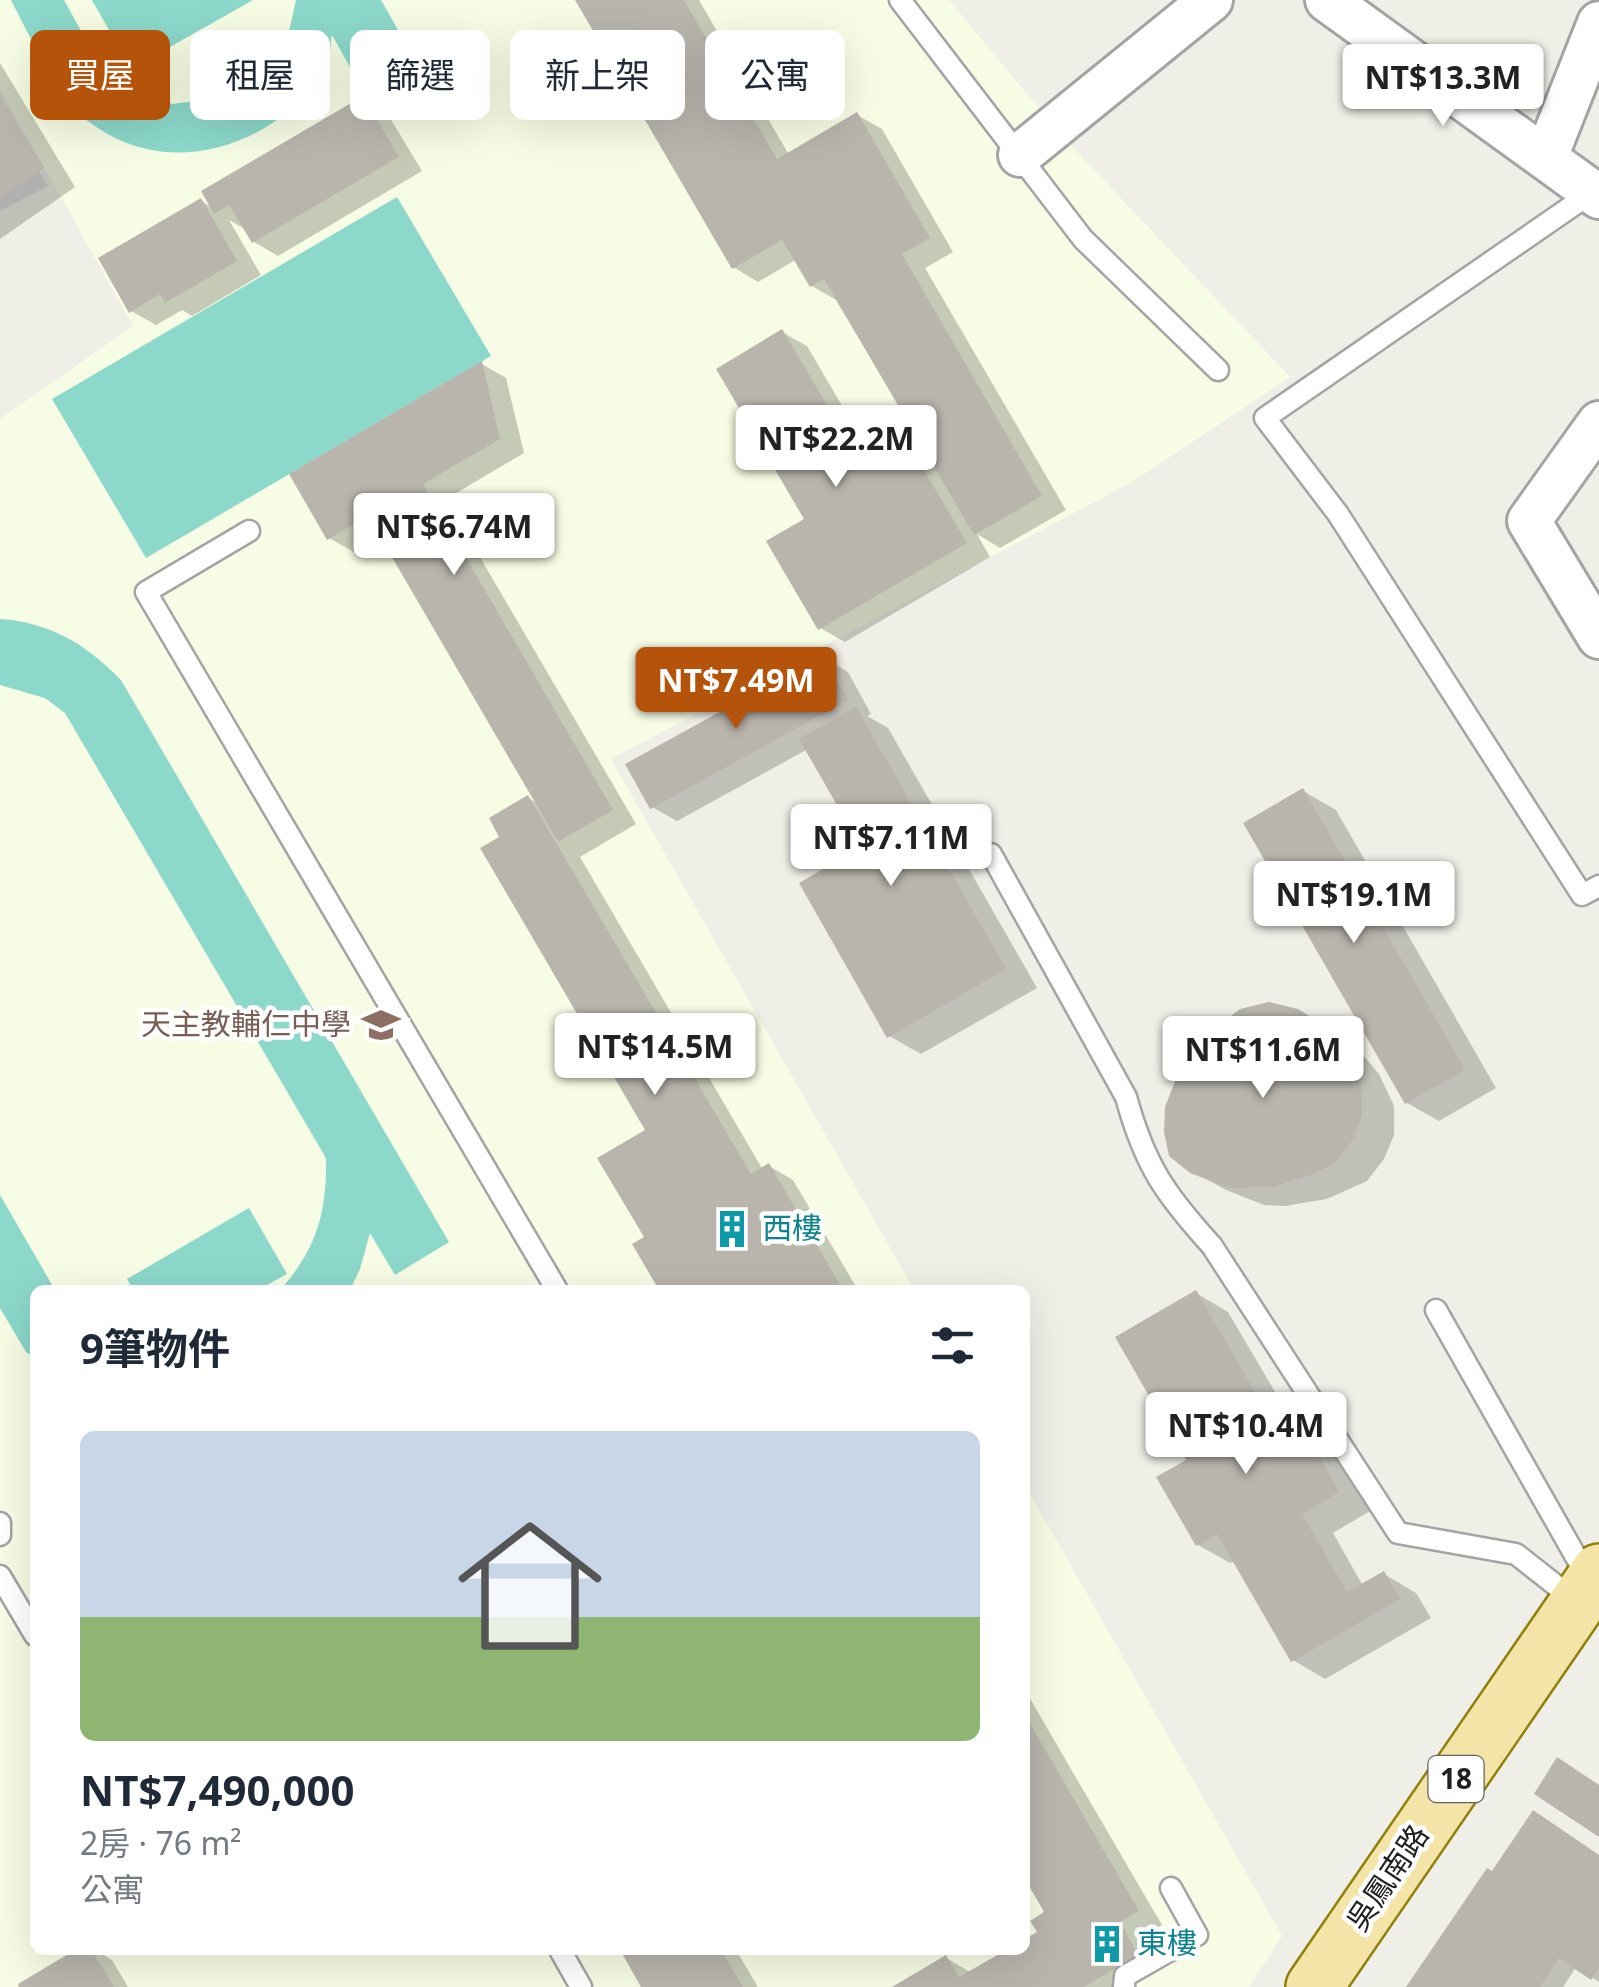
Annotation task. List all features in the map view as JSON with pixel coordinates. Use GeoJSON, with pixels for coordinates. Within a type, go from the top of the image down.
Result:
{"type":"FeatureCollection","features":[{"type":"Feature","properties":{"kind":"main road","name":"吳鳳南路"},"geometry":{"type":"LineString","coordinates":[[1314,1987],[1589,1586]]}},
{"type":"Feature","properties":{"kind":"street"},"geometry":{"type":"LineString","coordinates":[[1020,155],[1212,0]]}},
{"type":"Feature","properties":{"kind":"street"},"geometry":{"type":"LineString","coordinates":[[1326,0],[1595,195]]}},
{"type":"Feature","properties":{"kind":"street"},"geometry":{"type":"LineString","coordinates":[[1546,157],[1599,23]]}},
{"type":"Feature","properties":{"kind":"street"},"geometry":{"type":"LineString","coordinates":[[1599,424],[1529,520],[1599,637]]}},
{"type":"Feature","properties":{"kind":"lane"},"geometry":{"type":"LineString","coordinates":[[900,0],[1083,240],[1218,370]]}},
{"type":"Feature","properties":{"kind":"lane"},"geometry":{"type":"LineString","coordinates":[[1595,195],[1266,418],[1338,514],[1582,895],[1599,886]]}},
{"type":"Feature","properties":{"kind":"lane"},"geometry":{"type":"LineString","coordinates":[[248,530],[146,592],[554,1285]]}},
{"type":"Feature","properties":{"kind":"lane"},"geometry":{"type":"LineString","coordinates":[[990,854],[1126,1097],[1152,1172],[1212,1246],[1398,1533],[1516,1554],[1589,1586]]}},
{"type":"Feature","properties":{"kind":"lane"},"geometry":{"type":"LineString","coordinates":[[1436,1310],[1589,1586]]}},
{"type":"Feature","properties":{"kind":"lane"},"geometry":{"type":"LineString","coordinates":[[0,1522],[0,1536]]}},
{"type":"Feature","properties":{"kind":"lane"},"geometry":{"type":"LineString","coordinates":[[0,1576],[30,1627]]}},
{"type":"Feature","properties":{"kind":"lane"},"geometry":{"type":"LineString","coordinates":[[1124,1987],[1125,1976],[1197,1935],[1171,1888]]}},
{"type":"Feature","properties":{"kind":"lane"},"geometry":{"type":"LineString","coordinates":[[563,1955],[581,1987]]}},
{"type":"Feature","properties":{"kind":"shaded area","name":"天主教輔仁中學"},"geometry":{"type":"Polygon","coordinates":[[[0,0],[949,0],[1061,135],[1290,377],[1132,482],[611,759],[911,1285],[30,1285],[30,1955],[1030,1955],[1030,1494],[1282,1936],[1249,1987],[0,1987],[0,419],[133,326],[0,88],[0,0]]]}},
{"type":"Feature","properties":{"kind":"shaded area"},"geometry":{"type":"Polygon","coordinates":[[[11,0],[64,0],[80,30],[30,30],[30,36],[11,0]]]}},
{"type":"Feature","properties":{"kind":"shaded area"},"geometry":{"type":"Polygon","coordinates":[[[92,0],[253,0],[200,30],[190,30],[190,36],[170,47],[170,30],[109,30],[92,0]]]}},
{"type":"Feature","properties":{"kind":"shaded area"},"geometry":{"type":"Polygon","coordinates":[[[296,0],[381,0],[398,30],[350,30],[350,67],[332,35],[330,50],[330,30],[289,30],[296,0]]]}},
{"type":"Feature","properties":{"kind":"shaded area"},"geometry":{"type":"Polygon","coordinates":[[[0,102],[48,186],[0,211],[0,102]]]}},
{"type":"Feature","properties":{"kind":"shaded area"},"geometry":{"type":"Polygon","coordinates":[[[190,102],[190,120],[276,120],[230,144],[187,152],[143,148],[87,120],[170,120],[170,103],[190,102]]]}},
{"type":"Feature","properties":{"kind":"shaded area"},"geometry":{"type":"Polygon","coordinates":[[[397,197],[491,356],[146,558],[52,399],[397,197]]]}},
{"type":"Feature","properties":{"kind":"shaded area"},"geometry":{"type":"Polygon","coordinates":[[[0,619],[51,630],[95,656],[121,680],[449,1242],[395,1275],[370,1233],[352,1285],[284,1285],[303,1260],[317,1229],[326,1158],[65,713],[45,698],[0,685],[0,619]]]}},
{"type":"Feature","properties":{"kind":"shaded area"},"geometry":{"type":"Polygon","coordinates":[[[0,1195],[52,1285],[30,1285],[30,1355],[0,1308],[0,1195]]]}},
{"type":"Feature","properties":{"kind":"shaded area"},"geometry":{"type":"Polygon","coordinates":[[[249,1208],[287,1274],[267,1285],[130,1285],[127,1279],[249,1208]]]}},
{"type":"Feature","properties":{"kind":"building"},"geometry":{"type":"Polygon","coordinates":[[[575,0],[684,0],[705,36],[705,120],[754,120],[777,159],[857,112],[930,238],[902,254],[1042,496],[974,535],[824,279],[810,287],[782,240],[732,269],[645,120],[685,120],[685,30],[593,30],[575,0]]]}},
{"type":"Feature","properties":{"kind":"building"},"geometry":{"type":"Polygon","coordinates":[[[0,95],[44,168],[0,198],[0,95]]]}},
{"type":"Feature","properties":{"kind":"building"},"geometry":{"type":"Polygon","coordinates":[[[350,104],[350,120],[377,120],[399,157],[252,243],[229,205],[214,214],[201,191],[322,120],[330,120],[330,115],[350,104]]]}},
{"type":"Feature","properties":{"kind":"building"},"geometry":{"type":"Polygon","coordinates":[[[201,198],[237,261],[165,303],[160,294],[129,313],[98,258],[201,198]]]}},
{"type":"Feature","properties":{"kind":"building"},"geometry":{"type":"Polygon","coordinates":[[[782,329],[849,442],[867,432],[890,470],[915,455],[967,543],[818,630],[766,541],[804,519],[716,369],[782,329]]]}},
{"type":"Feature","properties":{"kind":"building"},"geometry":{"type":"Polygon","coordinates":[[[482,361],[500,439],[423,484],[613,810],[558,842],[368,516],[327,540],[289,474],[482,361]]]}},
{"type":"Feature","properties":{"kind":"building"},"geometry":{"type":"Polygon","coordinates":[[[823,655],[848,700],[650,809],[625,764],[823,655]]]}},
{"type":"Feature","properties":{"kind":"building"},"geometry":{"type":"Polygon","coordinates":[[[856,707],[1006,969],[887,1038],[799,883],[861,847],[799,739],[856,707]]]}},
{"type":"Feature","properties":{"kind":"building"},"geometry":{"type":"Polygon","coordinates":[[[1303,788],[1465,1070],[1405,1104],[1243,823],[1303,788]]]}},
{"type":"Feature","properties":{"kind":"building"},"geometry":{"type":"Polygon","coordinates":[[[528,795],[751,1174],[769,1163],[840,1285],[656,1285],[632,1244],[644,1237],[597,1158],[645,1130],[480,848],[499,837],[489,818],[528,795]]]}},
{"type":"Feature","properties":{"kind":"building"},"geometry":{"type":"Polygon","coordinates":[[[1269,1002],[1298,1009],[1325,1026],[1347,1053],[1362,1086],[1362,1115],[1352,1141],[1334,1163],[1314,1174],[1272,1187],[1229,1188],[1190,1173],[1169,1156],[1164,1132],[1165,1107],[1181,1066],[1209,1033],[1240,1009],[1269,1002]]]}},
{"type":"Feature","properties":{"kind":"building"},"geometry":{"type":"Polygon","coordinates":[[[1196,1290],[1264,1408],[1285,1397],[1339,1492],[1302,1514],[1347,1592],[1384,1571],[1400,1599],[1291,1662],[1217,1534],[1196,1546],[1156,1477],[1186,1460],[1115,1337],[1196,1290]]]}},
{"type":"Feature","properties":{"kind":"building"},"geometry":{"type":"Polygon","coordinates":[[[1030,1724],[1139,1911],[1120,1922],[1138,1955],[1084,1987],[892,1987],[946,1955],[959,1977],[997,1955],[1030,1955],[1030,1936],[1037,1932],[1030,1921],[1044,1912],[1030,1888],[1030,1724]]]}},
{"type":"Feature","properties":{"kind":"building"},"geometry":{"type":"Polygon","coordinates":[[[1557,1757],[1599,1785],[1599,1837],[1534,1794],[1557,1757]]]}},
{"type":"Feature","properties":{"kind":"building"},"geometry":{"type":"Polygon","coordinates":[[[1533,1810],[1599,1855],[1599,1968],[1591,1980],[1559,1958],[1540,1987],[1406,1987],[1487,1868],[1492,1871],[1533,1810]]]}},
{"type":"Feature","properties":{"kind":"building"},"geometry":{"type":"Polygon","coordinates":[[[67,1955],[95,1955],[114,1987],[19,1987],[18,1984],[67,1955]]]}},
{"type":"Feature","properties":{"kind":"building"},"geometry":{"type":"Polygon","coordinates":[[[623,1955],[724,1955],[743,1987],[641,1987],[623,1955]]]}},
{"type":"Feature","properties":{"kind":"place","name":"天主教輔仁中學"},"geometry":{"type":"Point","coordinates":[381,1025]}},
{"type":"Feature","properties":{"kind":"place","name":"西樓"},"geometry":{"type":"Point","coordinates":[732,1229]}},
{"type":"Feature","properties":{"kind":"place","name":"東樓"},"geometry":{"type":"Point","coordinates":[1107,1944]}}]}
